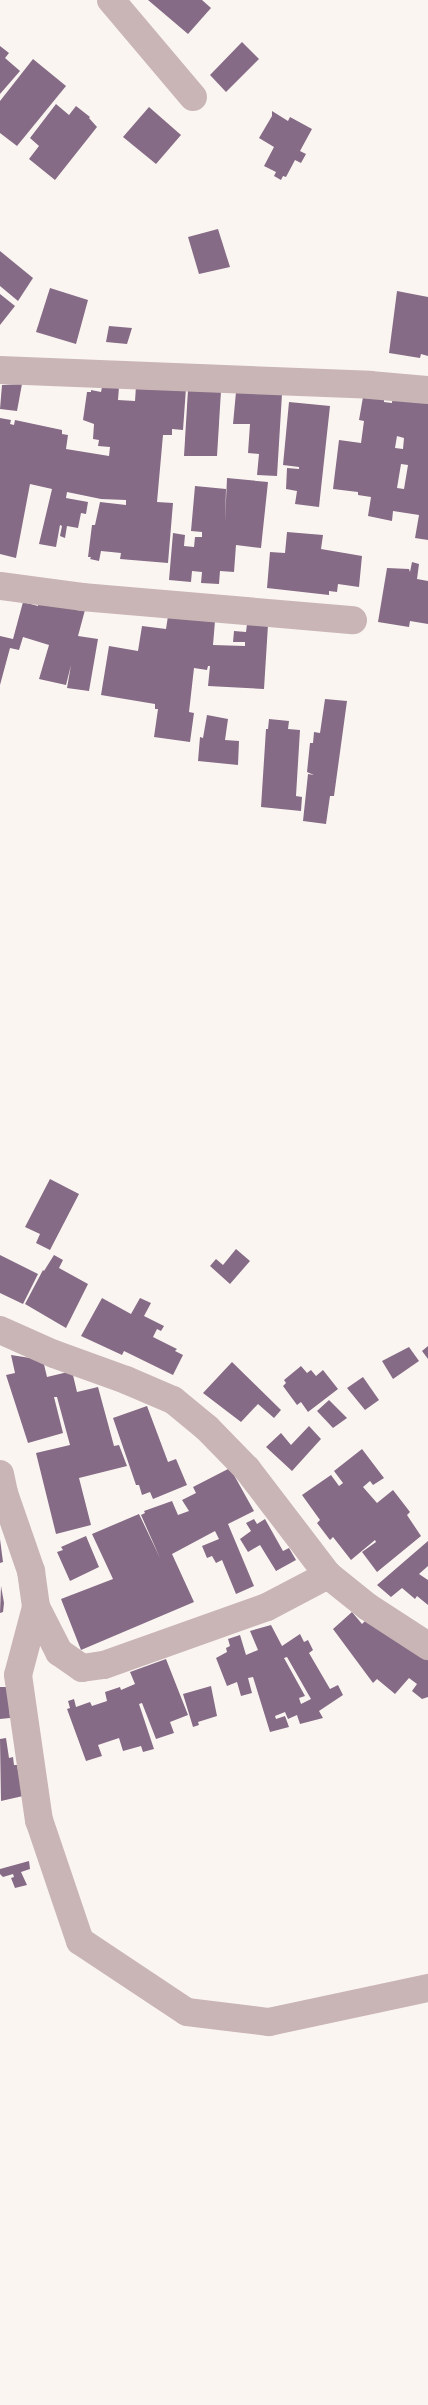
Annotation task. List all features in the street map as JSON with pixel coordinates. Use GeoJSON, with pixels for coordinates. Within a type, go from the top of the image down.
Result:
{"type":"FeatureCollection","features":[{"type":"Feature","properties":{"kind":"street"},"geometry":{"type":"LineString","coordinates":[[111,0],[193,98]]}},
{"type":"Feature","properties":{"kind":"street"},"geometry":{"type":"LineString","coordinates":[[0,370],[370,385],[428,390]]}},
{"type":"Feature","properties":{"kind":"street"},"geometry":{"type":"LineString","coordinates":[[0,586],[82,597],[353,620]]}},
{"type":"Feature","properties":{"kind":"street"},"geometry":{"type":"LineString","coordinates":[[0,1330],[54,1354],[126,1380],[173,1400],[207,1428],[248,1469],[328,1575],[368,1607],[428,1646]]}},
{"type":"Feature","properties":{"kind":"street"},"geometry":{"type":"LineString","coordinates":[[0,1474],[4,1494],[31,1571],[36,1607],[59,1652],[82,1668],[104,1665],[267,1608],[328,1575]]}},
{"type":"Feature","properties":{"kind":"street"},"geometry":{"type":"LineString","coordinates":[[36,1607],[18,1675],[39,1820],[80,1941],[187,2012],[269,2022],[428,1988]]}},
{"type":"Feature","properties":{"kind":"building"},"geometry":{"type":"Polygon","coordinates":[[[148,0],[202,0],[211,8],[188,34],[148,0]]]}},
{"type":"Feature","properties":{"kind":"building"},"geometry":{"type":"Polygon","coordinates":[[[242,42],[259,59],[226,92],[210,75],[242,42]]]}},
{"type":"Feature","properties":{"kind":"building"},"geometry":{"type":"Polygon","coordinates":[[[0,46],[9,53],[5,58],[20,71],[0,94],[0,46]]]}},
{"type":"Feature","properties":{"kind":"building"},"geometry":{"type":"Polygon","coordinates":[[[33,59],[66,86],[17,146],[0,133],[0,101],[33,59]]]}},
{"type":"Feature","properties":{"kind":"building"},"geometry":{"type":"Polygon","coordinates":[[[56,104],[69,115],[76,106],[90,117],[97,127],[55,180],[29,159],[39,146],[30,138],[56,104]]]}},
{"type":"Feature","properties":{"kind":"building"},"geometry":{"type":"Polygon","coordinates":[[[149,107],[181,135],[156,164],[123,137],[149,107]]]}},
{"type":"Feature","properties":{"kind":"building"},"geometry":{"type":"Polygon","coordinates":[[[272,111],[288,121],[290,117],[312,129],[300,151],[306,154],[301,163],[295,160],[286,177],[283,176],[281,180],[274,176],[276,172],[264,166],[274,147],[259,138],[272,116],[272,111]]]}},
{"type":"Feature","properties":{"kind":"building"},"geometry":{"type":"Polygon","coordinates":[[[218,229],[230,267],[199,274],[188,237],[218,229]]]}},
{"type":"Feature","properties":{"kind":"building"},"geometry":{"type":"Polygon","coordinates":[[[0,251],[33,278],[18,301],[0,286],[0,251]]]}},
{"type":"Feature","properties":{"kind":"building"},"geometry":{"type":"Polygon","coordinates":[[[50,288],[88,300],[76,344],[36,332],[50,288]]]}},
{"type":"Feature","properties":{"kind":"building"},"geometry":{"type":"Polygon","coordinates":[[[397,291],[428,297],[428,356],[421,354],[420,358],[389,353],[397,291]]]}},
{"type":"Feature","properties":{"kind":"building"},"geometry":{"type":"Polygon","coordinates":[[[0,294],[15,306],[0,325],[0,294]]]}},
{"type":"Feature","properties":{"kind":"building"},"geometry":{"type":"Polygon","coordinates":[[[109,326],[132,328],[127,344],[106,342],[109,326]]]}},
{"type":"Feature","properties":{"kind":"building"},"geometry":{"type":"Polygon","coordinates":[[[22,384],[17,411],[0,409],[2,385],[22,384]]]}},
{"type":"Feature","properties":{"kind":"building"},"geometry":{"type":"Polygon","coordinates":[[[136,386],[186,388],[183,430],[172,429],[172,435],[163,435],[157,502],[173,503],[168,563],[120,559],[121,553],[101,551],[99,561],[88,557],[92,525],[95,525],[100,502],[126,505],[126,500],[101,499],[67,492],[66,498],[88,502],[86,514],[81,513],[78,528],[67,526],[65,538],[60,536],[62,526],[60,525],[56,547],[39,544],[52,489],[30,484],[16,558],[0,554],[0,418],[11,420],[10,424],[14,425],[15,420],[62,430],[62,434],[68,435],[66,449],[109,456],[110,447],[98,446],[99,440],[93,439],[94,424],[83,420],[87,392],[91,392],[91,390],[101,392],[102,387],[119,387],[118,400],[135,401],[136,386]]]}},
{"type":"Feature","properties":{"kind":"building"},"geometry":{"type":"Polygon","coordinates":[[[188,390],[221,391],[217,456],[184,456],[188,390]]]}},
{"type":"Feature","properties":{"kind":"building"},"geometry":{"type":"Polygon","coordinates":[[[236,392],[282,394],[277,476],[257,475],[259,454],[248,453],[250,424],[233,424],[236,392]]]}},
{"type":"Feature","properties":{"kind":"building"},"geometry":{"type":"Polygon","coordinates":[[[393,392],[428,395],[428,540],[415,538],[419,515],[393,511],[392,521],[368,516],[371,497],[358,495],[358,492],[333,489],[339,440],[361,443],[364,421],[359,420],[363,397],[384,397],[384,402],[392,403],[393,392]],[[397,436],[395,448],[403,449],[404,438],[397,436]],[[401,464],[397,488],[404,489],[408,465],[401,464]]]}},
{"type":"Feature","properties":{"kind":"building"},"geometry":{"type":"Polygon","coordinates":[[[289,402],[330,406],[319,507],[295,504],[297,491],[286,489],[287,468],[299,469],[299,467],[283,465],[289,402]]]}},
{"type":"Feature","properties":{"kind":"building"},"geometry":{"type":"Polygon","coordinates":[[[227,478],[268,482],[261,548],[236,545],[234,572],[220,571],[219,584],[201,583],[202,572],[192,571],[191,582],[169,580],[173,533],[185,535],[184,546],[194,547],[195,537],[202,537],[202,532],[191,531],[195,486],[226,489],[225,523],[227,478]]]}},
{"type":"Feature","properties":{"kind":"building"},"geometry":{"type":"Polygon","coordinates":[[[287,532],[323,535],[321,549],[362,556],[359,587],[338,584],[337,592],[329,591],[329,595],[267,588],[270,552],[285,553],[287,532]]]}},
{"type":"Feature","properties":{"kind":"building"},"geometry":{"type":"Polygon","coordinates":[[[412,562],[419,564],[417,579],[428,581],[428,624],[410,621],[409,627],[378,622],[387,568],[409,569],[410,572],[412,562]]]}},
{"type":"Feature","properties":{"kind":"building"},"geometry":{"type":"Polygon","coordinates":[[[39,599],[85,610],[78,636],[98,639],[89,691],[67,688],[71,665],[66,685],[39,679],[49,645],[23,637],[19,650],[10,648],[0,685],[0,636],[13,639],[23,602],[38,606],[39,599]]]}},
{"type":"Feature","properties":{"kind":"building"},"geometry":{"type":"Polygon","coordinates":[[[168,616],[215,621],[213,645],[245,646],[245,642],[233,642],[234,631],[246,632],[247,624],[268,625],[264,689],[208,686],[210,666],[208,666],[207,670],[194,668],[189,712],[194,713],[190,742],[154,737],[158,709],[155,709],[155,704],[101,695],[109,646],[138,651],[142,626],[166,629],[168,616]]]}},
{"type":"Feature","properties":{"kind":"building"},"geometry":{"type":"Polygon","coordinates":[[[325,699],[347,701],[334,796],[330,796],[326,824],[303,821],[308,774],[314,775],[307,772],[310,743],[313,743],[314,732],[320,733],[325,699]]]}},
{"type":"Feature","properties":{"kind":"building"},"geometry":{"type":"Polygon","coordinates":[[[207,715],[228,719],[225,740],[239,741],[238,765],[198,761],[200,737],[203,738],[207,715]]]}},
{"type":"Feature","properties":{"kind":"building"},"geometry":{"type":"Polygon","coordinates":[[[269,719],[289,721],[288,729],[300,730],[296,796],[302,797],[301,811],[261,807],[266,729],[268,729],[269,719]]]}},
{"type":"Feature","properties":{"kind":"building"},"geometry":{"type":"Polygon","coordinates":[[[50,1179],[79,1194],[50,1250],[36,1243],[40,1234],[25,1227],[50,1179]]]}},
{"type":"Feature","properties":{"kind":"building"},"geometry":{"type":"Polygon","coordinates":[[[236,1249],[250,1261],[230,1284],[210,1266],[216,1259],[223,1265],[236,1249]]]}},
{"type":"Feature","properties":{"kind":"building"},"geometry":{"type":"Polygon","coordinates":[[[0,1255],[38,1274],[23,1304],[0,1293],[0,1255]]]}},
{"type":"Feature","properties":{"kind":"building"},"geometry":{"type":"Polygon","coordinates":[[[54,1255],[63,1260],[59,1268],[88,1284],[66,1328],[25,1304],[43,1270],[54,1255]]]}},
{"type":"Feature","properties":{"kind":"building"},"geometry":{"type":"Polygon","coordinates":[[[102,1298],[131,1314],[140,1298],[151,1303],[144,1316],[164,1326],[161,1331],[157,1329],[153,1337],[177,1349],[175,1351],[183,1355],[173,1375],[124,1351],[122,1355],[81,1336],[102,1298]]]}},
{"type":"Feature","properties":{"kind":"building"},"geometry":{"type":"Polygon","coordinates":[[[428,1346],[428,1359],[422,1351],[428,1346]]]}},
{"type":"Feature","properties":{"kind":"building"},"geometry":{"type":"Polygon","coordinates":[[[409,1347],[419,1361],[393,1379],[382,1361],[409,1347]]]}},
{"type":"Feature","properties":{"kind":"building"},"geometry":{"type":"Polygon","coordinates":[[[11,1355],[43,1360],[47,1377],[72,1371],[77,1392],[98,1387],[114,1446],[119,1445],[127,1466],[79,1478],[91,1525],[56,1534],[36,1453],[70,1445],[57,1397],[54,1397],[63,1433],[28,1443],[6,1375],[15,1373],[11,1355]]]}},
{"type":"Feature","properties":{"kind":"building"},"geometry":{"type":"Polygon","coordinates":[[[232,1362],[281,1410],[274,1418],[258,1404],[241,1422],[203,1393],[232,1362]]]}},
{"type":"Feature","properties":{"kind":"building"},"geometry":{"type":"Polygon","coordinates":[[[301,1366],[307,1373],[311,1370],[316,1376],[323,1370],[338,1389],[308,1412],[301,1402],[297,1405],[283,1386],[286,1383],[284,1380],[301,1366]]]}},
{"type":"Feature","properties":{"kind":"building"},"geometry":{"type":"Polygon","coordinates":[[[363,1377],[379,1400],[365,1410],[347,1388],[363,1377]]]}},
{"type":"Feature","properties":{"kind":"building"},"geometry":{"type":"Polygon","coordinates":[[[329,1400],[347,1418],[333,1428],[317,1411],[329,1400]]]}},
{"type":"Feature","properties":{"kind":"building"},"geometry":{"type":"Polygon","coordinates":[[[147,1406],[168,1462],[176,1459],[187,1485],[153,1499],[150,1492],[142,1495],[139,1485],[136,1485],[113,1418],[147,1406]]]}},
{"type":"Feature","properties":{"kind":"building"},"geometry":{"type":"Polygon","coordinates":[[[309,1426],[321,1439],[292,1471],[266,1447],[281,1433],[291,1445],[309,1426]]]}},
{"type":"Feature","properties":{"kind":"building"},"geometry":{"type":"Polygon","coordinates":[[[362,1449],[384,1478],[373,1485],[370,1481],[363,1487],[377,1503],[393,1490],[410,1512],[407,1515],[421,1536],[377,1572],[362,1552],[376,1542],[375,1540],[351,1560],[333,1537],[330,1540],[317,1523],[320,1520],[302,1495],[331,1475],[339,1486],[343,1483],[334,1471],[362,1449]]]}},
{"type":"Feature","properties":{"kind":"building"},"geometry":{"type":"Polygon","coordinates":[[[230,1468],[254,1511],[228,1524],[254,1586],[236,1594],[222,1560],[216,1563],[212,1556],[207,1558],[202,1546],[219,1539],[215,1531],[172,1554],[194,1602],[81,1650],[61,1599],[113,1579],[92,1534],[139,1514],[160,1558],[141,1515],[145,1513],[144,1511],[172,1501],[178,1515],[189,1511],[182,1500],[196,1493],[193,1487],[230,1468]]]}},
{"type":"Feature","properties":{"kind":"building"},"geometry":{"type":"Polygon","coordinates":[[[254,1519],[257,1524],[265,1519],[283,1551],[289,1548],[296,1560],[276,1571],[260,1545],[248,1552],[240,1539],[251,1531],[246,1523],[254,1519]]]}},
{"type":"Feature","properties":{"kind":"building"},"geometry":{"type":"Polygon","coordinates":[[[86,1536],[99,1567],[70,1581],[57,1552],[63,1550],[61,1547],[86,1536]]]}},
{"type":"Feature","properties":{"kind":"building"},"geometry":{"type":"Polygon","coordinates":[[[0,1539],[3,1562],[0,1563],[0,1539]]]}},
{"type":"Feature","properties":{"kind":"building"},"geometry":{"type":"Polygon","coordinates":[[[428,1541],[428,1566],[419,1574],[428,1580],[428,1605],[417,1596],[415,1599],[402,1588],[391,1597],[377,1585],[428,1541]]]}},
{"type":"Feature","properties":{"kind":"building"},"geometry":{"type":"Polygon","coordinates":[[[1,1586],[4,1603],[3,1612],[0,1613],[1,1586]]]}},
{"type":"Feature","properties":{"kind":"building"},"geometry":{"type":"Polygon","coordinates":[[[352,1612],[362,1624],[368,1618],[428,1655],[428,1697],[422,1699],[412,1691],[417,1684],[409,1678],[395,1694],[377,1679],[373,1683],[333,1629],[352,1612]]]}},
{"type":"Feature","properties":{"kind":"building"},"geometry":{"type":"Polygon","coordinates":[[[271,1625],[282,1646],[300,1634],[304,1642],[308,1640],[313,1650],[309,1653],[330,1689],[338,1685],[343,1695],[319,1711],[323,1718],[300,1724],[297,1715],[288,1719],[285,1712],[275,1716],[276,1719],[285,1716],[289,1727],[270,1732],[253,1677],[248,1678],[252,1693],[241,1696],[237,1682],[227,1686],[216,1658],[227,1652],[226,1648],[230,1646],[228,1639],[240,1635],[246,1655],[258,1650],[250,1631],[271,1625]],[[287,1657],[284,1658],[305,1696],[299,1698],[301,1704],[311,1699],[287,1657]]]}},
{"type":"Feature","properties":{"kind":"building"},"geometry":{"type":"Polygon","coordinates":[[[166,1659],[188,1715],[170,1722],[174,1733],[156,1739],[142,1703],[139,1704],[154,1749],[143,1752],[141,1746],[123,1751],[119,1738],[98,1745],[102,1756],[86,1761],[67,1709],[70,1708],[68,1701],[74,1699],[76,1707],[90,1702],[92,1706],[107,1701],[105,1692],[120,1687],[121,1690],[135,1684],[130,1672],[166,1659]]]}},
{"type":"Feature","properties":{"kind":"building"},"geometry":{"type":"Polygon","coordinates":[[[211,1686],[217,1716],[198,1722],[199,1725],[193,1727],[183,1694],[211,1686]]]}},
{"type":"Feature","properties":{"kind":"building"},"geometry":{"type":"Polygon","coordinates":[[[0,1687],[8,1687],[10,1718],[0,1719],[0,1687]]]}},
{"type":"Feature","properties":{"kind":"building"},"geometry":{"type":"Polygon","coordinates":[[[6,1738],[9,1758],[13,1757],[14,1765],[17,1765],[23,1796],[1,1801],[0,1739],[6,1738]]]}},
{"type":"Feature","properties":{"kind":"building"},"geometry":{"type":"Polygon","coordinates":[[[29,1861],[30,1869],[21,1872],[27,1885],[15,1888],[11,1878],[14,1877],[13,1874],[3,1877],[0,1874],[0,1869],[29,1861]]]}}]}
